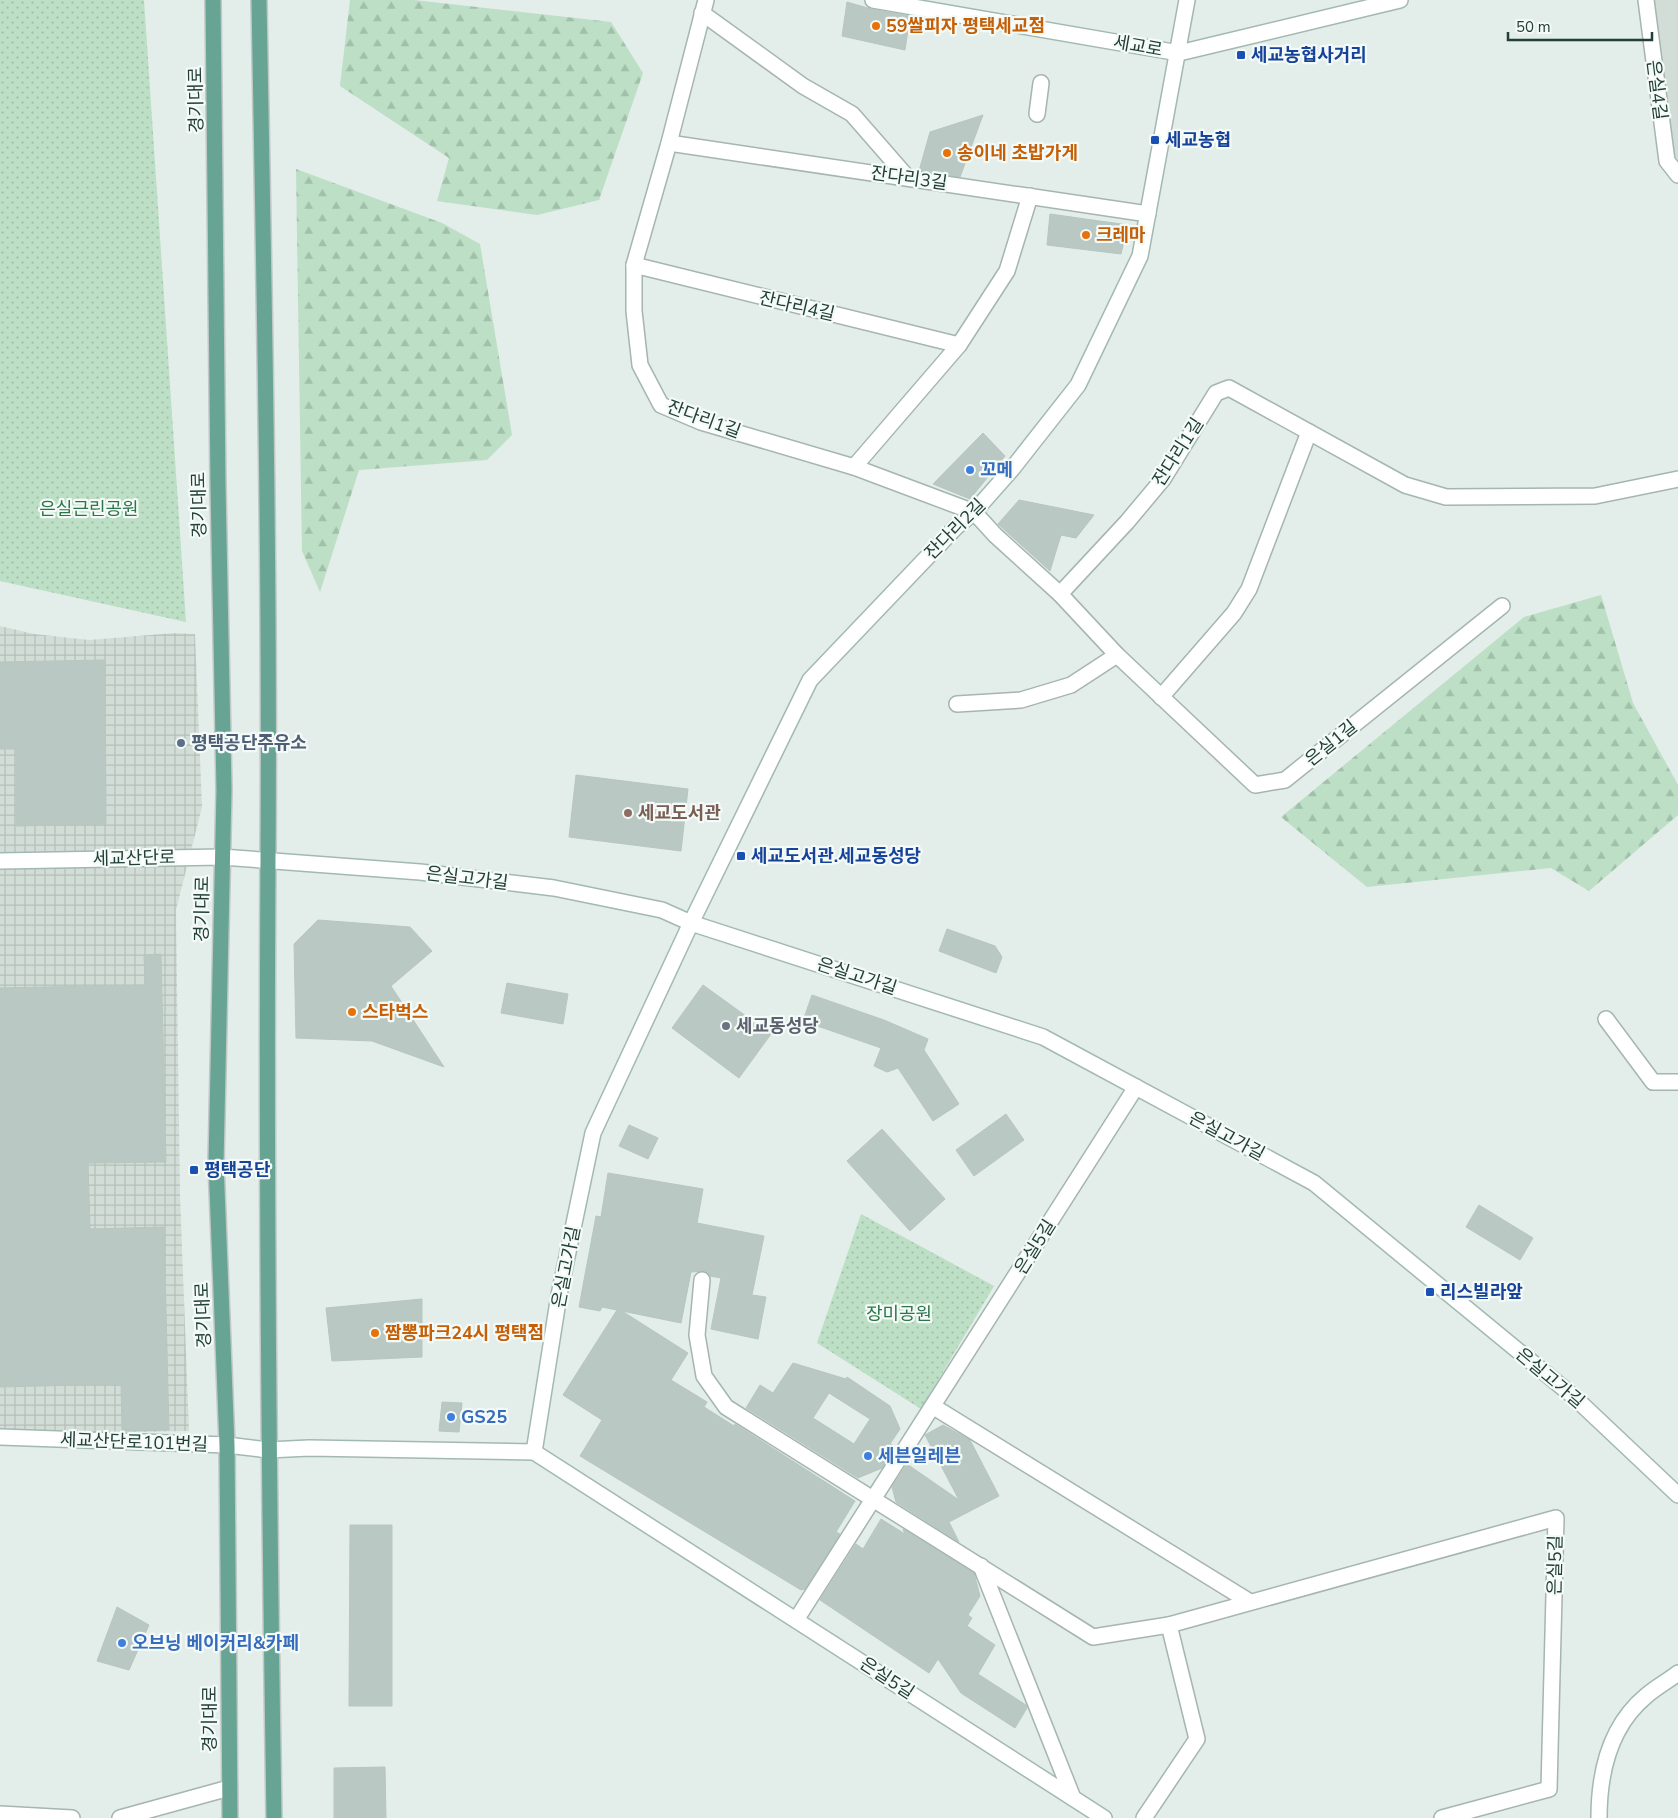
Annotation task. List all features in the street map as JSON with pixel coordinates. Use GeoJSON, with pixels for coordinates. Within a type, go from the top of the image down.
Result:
{"type":"FeatureCollection","features":[{"type":"Feature","properties":{"kind":"main road","name":"경기대로"},"geometry":{"type":"LineString","coordinates":[[213,0],[218,486],[224,790],[216,1163],[227,1445],[230,1818]]}},
{"type":"Feature","properties":{"kind":"main road"},"geometry":{"type":"LineString","coordinates":[[259,0],[265,345],[268,860],[268,1450],[274,1818]]}},
{"type":"Feature","properties":{"kind":"street","name":"세교로"},"geometry":{"type":"LineString","coordinates":[[873,0],[1179,53],[1400,0]]}},
{"type":"Feature","properties":{"kind":"street","name":"잔다리2길"},"geometry":{"type":"LineString","coordinates":[[691,923],[810,680],[956,527],[974,512],[1012,469],[1078,385],[1140,256],[1179,53],[1187,0]]}},
{"type":"Feature","properties":{"kind":"street","name":"은실4길"},"geometry":{"type":"LineString","coordinates":[[1646,0],[1667,161],[1678,175]]}},
{"type":"Feature","properties":{"kind":"street","name":"잔다리1길"},"geometry":{"type":"LineString","coordinates":[[704,7],[669,143],[634,265],[634,311],[640,365],[661,405],[701,422],[854,467],[974,512],[995,535],[1060,594],[1117,655]]}},
{"type":"Feature","properties":{"kind":"street"},"geometry":{"type":"LineString","coordinates":[[704,7],[803,86],[852,114],[907,177]]}},
{"type":"Feature","properties":{"kind":"street"},"geometry":{"type":"LineString","coordinates":[[1037,114],[1041,83]]}},
{"type":"Feature","properties":{"kind":"street","name":"잔다리3길"},"geometry":{"type":"LineString","coordinates":[[669,143],[1148,214]]}},
{"type":"Feature","properties":{"kind":"street"},"geometry":{"type":"LineString","coordinates":[[854,467],[959,344],[1007,271],[1030,196]]}},
{"type":"Feature","properties":{"kind":"street","name":"잔다리4길"},"geometry":{"type":"LineString","coordinates":[[634,265],[959,344]]}},
{"type":"Feature","properties":{"kind":"street","name":"잔다리1길"},"geometry":{"type":"LineString","coordinates":[[1060,594],[1127,522],[1163,479],[1216,393],[1229,388],[1313,434]]}},
{"type":"Feature","properties":{"kind":"street"},"geometry":{"type":"LineString","coordinates":[[1161,696],[1234,613],[1249,589],[1313,434],[1406,485],[1446,497],[1595,496],[1678,479]]}},
{"type":"Feature","properties":{"kind":"street","name":"은실1길"},"geometry":{"type":"LineString","coordinates":[[1117,655],[1255,785],[1285,780],[1502,606]]}},
{"type":"Feature","properties":{"kind":"street"},"geometry":{"type":"LineString","coordinates":[[957,704],[1021,700],[1071,685],[1117,655]]}},
{"type":"Feature","properties":{"kind":"street","name":"세교산단로"},"geometry":{"type":"LineString","coordinates":[[0,861],[222,856],[268,860]]}},
{"type":"Feature","properties":{"kind":"street","name":"은실고가길"},"geometry":{"type":"LineString","coordinates":[[268,860],[420,872],[554,888],[662,910],[691,923],[1043,1037],[1314,1183],[1573,1396],[1678,1495]]}},
{"type":"Feature","properties":{"kind":"street","name":"은실고가길"},"geometry":{"type":"LineString","coordinates":[[534,1452],[559,1295],[593,1133],[691,923]]}},
{"type":"Feature","properties":{"kind":"street"},"geometry":{"type":"LineString","coordinates":[[1606,1019],[1653,1082],[1678,1082]]}},
{"type":"Feature","properties":{"kind":"street","name":"은실5길"},"geometry":{"type":"LineString","coordinates":[[1097,1816],[1073,1798],[796,1620],[934,1408],[1136,1087]]}},
{"type":"Feature","properties":{"kind":"street","name":"은실5길"},"geometry":{"type":"LineString","coordinates":[[702,1280],[698,1334],[704,1376],[726,1407],[1092,1637],[1169,1624],[1556,1518],[1549,1789],[1442,1818]]}},
{"type":"Feature","properties":{"kind":"street"},"geometry":{"type":"LineString","coordinates":[[934,1408],[1250,1602]]}},
{"type":"Feature","properties":{"kind":"street","name":"세교산단로101번길"},"geometry":{"type":"LineString","coordinates":[[0,1437],[227,1445],[268,1450],[309,1448],[534,1452]]}},
{"type":"Feature","properties":{"kind":"street"},"geometry":{"type":"LineString","coordinates":[[534,1452],[796,1620]]}},
{"type":"Feature","properties":{"kind":"street"},"geometry":{"type":"LineString","coordinates":[[981,1566],[1073,1798]]}},
{"type":"Feature","properties":{"kind":"street"},"geometry":{"type":"LineString","coordinates":[[1144,1818],[1197,1739],[1169,1624]]}},
{"type":"Feature","properties":{"kind":"street"},"geometry":{"type":"LineString","coordinates":[[1599,1818],[1602,1772],[1610,1748],[1622,1724],[1646,1695],[1678,1673]]}},
{"type":"Feature","properties":{"kind":"street"},"geometry":{"type":"LineString","coordinates":[[120,1818],[229,1788]]}},
{"type":"Feature","properties":{"kind":"street"},"geometry":{"type":"LineString","coordinates":[[0,1814],[72,1818]]}},
{"type":"Feature","properties":{"kind":"shaded area"},"geometry":{"type":"Polygon","coordinates":[[[1652,0],[1678,0],[1678,160],[1674,155],[1652,0]]]}},
{"type":"Feature","properties":{"kind":"shaded area"},"geometry":{"type":"Polygon","coordinates":[[[0,626],[34,634],[89,640],[174,633],[195,634],[202,807],[176,910],[180,1195],[189,1431],[0,1435],[0,626]]]}},
{"type":"Feature","properties":{"kind":"green space","name":"은실근린공원"},"geometry":{"type":"Polygon","coordinates":[[[0,0],[144,0],[186,622],[0,581],[0,0]]]}},
{"type":"Feature","properties":{"kind":"green space"},"geometry":{"type":"Polygon","coordinates":[[[350,0],[414,0],[611,22],[643,73],[599,200],[537,215],[437,201],[449,158],[340,86],[350,0]]]}},
{"type":"Feature","properties":{"kind":"green space"},"geometry":{"type":"Polygon","coordinates":[[[296,169],[442,223],[480,244],[512,435],[487,460],[359,470],[320,592],[302,551],[296,169]]]}},
{"type":"Feature","properties":{"kind":"green space"},"geometry":{"type":"Polygon","coordinates":[[[1601,595],[1633,703],[1678,785],[1678,815],[1589,891],[1551,868],[1367,887],[1281,817],[1524,617],[1601,595]]]}},
{"type":"Feature","properties":{"kind":"green space","name":"장미공원"},"geometry":{"type":"Polygon","coordinates":[[[861,1214],[994,1286],[921,1409],[817,1343],[861,1214]]]}},
{"type":"Feature","properties":{"kind":"building","name":"59쌀피자 평택세교점"},"geometry":{"type":"Polygon","coordinates":[[[847,2],[871,9],[910,16],[905,50],[842,36],[847,2]]]}},
{"type":"Feature","properties":{"kind":"building","name":"송이네 초밥가게"},"geometry":{"type":"Polygon","coordinates":[[[983,115],[960,177],[919,171],[930,132],[983,115]]]}},
{"type":"Feature","properties":{"kind":"building","name":"크레마"},"geometry":{"type":"Polygon","coordinates":[[[1050,214],[1128,225],[1121,254],[1047,245],[1050,214]]]}},
{"type":"Feature","properties":{"kind":"building","name":"꼬메"},"geometry":{"type":"Polygon","coordinates":[[[983,433],[1005,456],[970,499],[933,484],[983,433]]]}},
{"type":"Feature","properties":{"kind":"building"},"geometry":{"type":"Polygon","coordinates":[[[1019,500],[1094,515],[1076,538],[1061,535],[1050,571],[998,524],[1019,500]]]}},
{"type":"Feature","properties":{"kind":"building"},"geometry":{"type":"Polygon","coordinates":[[[105,660],[106,824],[16,826],[16,749],[0,749],[0,662],[105,660]]]}},
{"type":"Feature","properties":{"kind":"building","name":"세교도서관"},"geometry":{"type":"Polygon","coordinates":[[[576,775],[688,789],[681,851],[569,837],[576,775]]]}},
{"type":"Feature","properties":{"kind":"building","name":"스타벅스"},"geometry":{"type":"Polygon","coordinates":[[[318,920],[410,927],[432,951],[391,986],[444,1067],[372,1041],[296,1038],[294,944],[318,920]]]}},
{"type":"Feature","properties":{"kind":"building"},"geometry":{"type":"Polygon","coordinates":[[[947,929],[995,946],[1002,957],[996,973],[939,951],[947,929]]]}},
{"type":"Feature","properties":{"kind":"building"},"geometry":{"type":"Polygon","coordinates":[[[161,954],[166,1162],[88,1163],[90,1229],[164,1227],[169,1430],[122,1431],[121,1384],[0,1387],[0,988],[145,985],[144,955],[161,954]]]}},
{"type":"Feature","properties":{"kind":"building"},"geometry":{"type":"Polygon","coordinates":[[[507,983],[568,994],[563,1024],[501,1013],[507,983]]]}},
{"type":"Feature","properties":{"kind":"building"},"geometry":{"type":"Polygon","coordinates":[[[703,985],[771,1034],[739,1078],[672,1028],[703,985]]]}},
{"type":"Feature","properties":{"kind":"building"},"geometry":{"type":"Polygon","coordinates":[[[812,995],[884,1020],[928,1039],[924,1050],[959,1104],[933,1121],[898,1068],[887,1072],[874,1066],[881,1048],[803,1021],[812,995]]]}},
{"type":"Feature","properties":{"kind":"building"},"geometry":{"type":"Polygon","coordinates":[[[1006,1114],[1024,1140],[974,1176],[956,1150],[1006,1114]]]}},
{"type":"Feature","properties":{"kind":"building"},"geometry":{"type":"Polygon","coordinates":[[[629,1125],[658,1138],[648,1159],[619,1146],[629,1125]]]}},
{"type":"Feature","properties":{"kind":"building"},"geometry":{"type":"Polygon","coordinates":[[[882,1129],[945,1199],[910,1231],[847,1161],[882,1129]]]}},
{"type":"Feature","properties":{"kind":"building"},"geometry":{"type":"Polygon","coordinates":[[[608,1173],[703,1189],[697,1223],[764,1236],[752,1295],[766,1297],[758,1339],[711,1329],[721,1278],[710,1276],[703,1271],[691,1272],[681,1323],[622,1311],[688,1353],[671,1380],[707,1402],[704,1407],[734,1426],[735,1424],[855,1501],[836,1532],[840,1534],[805,1589],[801,1590],[580,1456],[602,1420],[563,1395],[617,1310],[602,1307],[600,1311],[579,1307],[596,1216],[601,1217],[608,1173]]]}},
{"type":"Feature","properties":{"kind":"building"},"geometry":{"type":"Polygon","coordinates":[[[1479,1205],[1533,1238],[1520,1260],[1466,1227],[1479,1205]]]}},
{"type":"Feature","properties":{"kind":"building","name":"짬뽕파크24시 평택점"},"geometry":{"type":"Polygon","coordinates":[[[422,1299],[422,1357],[332,1361],[326,1308],[422,1299]]]}},
{"type":"Feature","properties":{"kind":"building"},"geometry":{"type":"Polygon","coordinates":[[[793,1363],[846,1379],[847,1377],[890,1406],[900,1429],[890,1444],[893,1445],[888,1452],[891,1454],[882,1468],[858,1478],[746,1408],[760,1385],[773,1393],[793,1363]],[[829,1393],[813,1418],[854,1444],[870,1419],[829,1393]]]}},
{"type":"Feature","properties":{"kind":"building","name":"GS25"},"geometry":{"type":"Polygon","coordinates":[[[442,1402],[462,1403],[459,1432],[439,1431],[442,1402]]]}},
{"type":"Feature","properties":{"kind":"building"},"geometry":{"type":"Polygon","coordinates":[[[943,1425],[970,1440],[999,1496],[949,1522],[959,1542],[896,1502],[892,1487],[907,1464],[959,1500],[925,1435],[943,1425]]]}},
{"type":"Feature","properties":{"kind":"building"},"geometry":{"type":"Polygon","coordinates":[[[881,1519],[905,1534],[903,1529],[974,1573],[980,1596],[968,1615],[972,1618],[967,1626],[995,1645],[978,1674],[1026,1705],[1027,1708],[1015,1728],[961,1693],[938,1659],[929,1673],[820,1600],[856,1544],[863,1549],[881,1519]]]}},
{"type":"Feature","properties":{"kind":"building"},"geometry":{"type":"Polygon","coordinates":[[[350,1525],[392,1525],[392,1706],[349,1706],[350,1525]]]}},
{"type":"Feature","properties":{"kind":"building","name":"오브닝 베이커리&카페"},"geometry":{"type":"Polygon","coordinates":[[[117,1607],[149,1625],[129,1670],[97,1661],[117,1607]]]}},
{"type":"Feature","properties":{"kind":"building"},"geometry":{"type":"Polygon","coordinates":[[[385,1767],[386,1818],[334,1818],[334,1768],[385,1767]]]}},
{"type":"Feature","properties":{"kind":"place","name":"59쌀피자 평택세교점"},"geometry":{"type":"Point","coordinates":[876,26]}},
{"type":"Feature","properties":{"kind":"place","name":"세교농협사거리"},"geometry":{"type":"Point","coordinates":[1241,55]}},
{"type":"Feature","properties":{"kind":"place","name":"세교농협"},"geometry":{"type":"Point","coordinates":[1155,140]}},
{"type":"Feature","properties":{"kind":"place","name":"송이네 초밥가게"},"geometry":{"type":"Point","coordinates":[947,153]}},
{"type":"Feature","properties":{"kind":"place","name":"크레마"},"geometry":{"type":"Point","coordinates":[1086,235]}},
{"type":"Feature","properties":{"kind":"place","name":"꼬메"},"geometry":{"type":"Point","coordinates":[970,470]}},
{"type":"Feature","properties":{"kind":"place","name":"평택공단주유소"},"geometry":{"type":"Point","coordinates":[181,743]}},
{"type":"Feature","properties":{"kind":"place","name":"세교도서관"},"geometry":{"type":"Point","coordinates":[628,813]}},
{"type":"Feature","properties":{"kind":"place","name":"세교도서관.세교동성당"},"geometry":{"type":"Point","coordinates":[741,856]}},
{"type":"Feature","properties":{"kind":"place","name":"스타벅스"},"geometry":{"type":"Point","coordinates":[352,1012]}},
{"type":"Feature","properties":{"kind":"place","name":"세교동성당"},"geometry":{"type":"Point","coordinates":[726,1026]}},
{"type":"Feature","properties":{"kind":"place","name":"평택공단"},"geometry":{"type":"Point","coordinates":[194,1170]}},
{"type":"Feature","properties":{"kind":"place","name":"리스빌라앞"},"geometry":{"type":"Point","coordinates":[1430,1292]}},
{"type":"Feature","properties":{"kind":"place","name":"짬뽕파크24시 평택점"},"geometry":{"type":"Point","coordinates":[375,1333]}},
{"type":"Feature","properties":{"kind":"place","name":"GS25"},"geometry":{"type":"Point","coordinates":[451,1417]}},
{"type":"Feature","properties":{"kind":"place","name":"세븐일레븐"},"geometry":{"type":"Point","coordinates":[868,1456]}},
{"type":"Feature","properties":{"kind":"place","name":"오브닝 베이커리&카페"},"geometry":{"type":"Point","coordinates":[122,1643]}}]}
